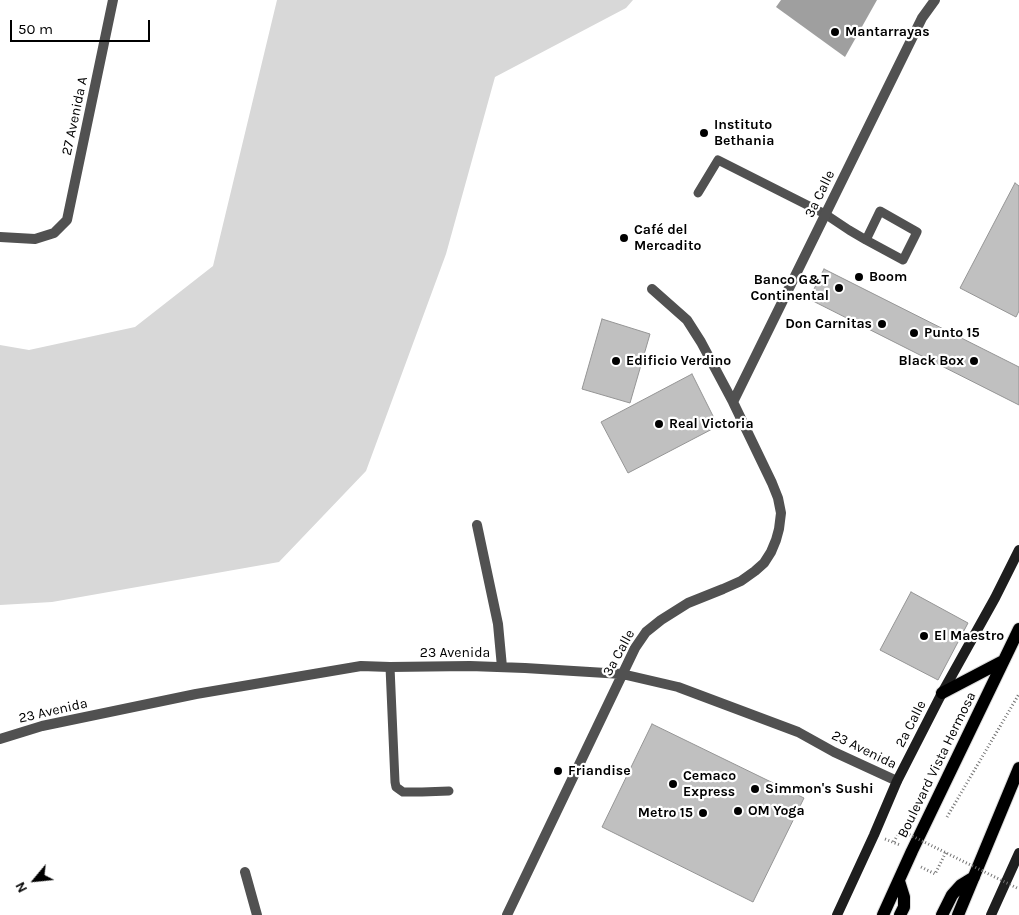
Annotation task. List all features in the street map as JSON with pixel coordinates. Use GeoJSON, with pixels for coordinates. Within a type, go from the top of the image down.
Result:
{"type":"FeatureCollection","features":[{"type":"Feature","properties":{"kind":"main road","name":"Boulevard Vista Hermosa"},"geometry":{"type":"LineString","coordinates":[[883,915],[1019,629]]}},
{"type":"Feature","properties":{"kind":"main road"},"geometry":{"type":"LineString","coordinates":[[942,693],[1003,661]]}},
{"type":"Feature","properties":{"kind":"main road"},"geometry":{"type":"LineString","coordinates":[[958,915],[1019,768]]}},
{"type":"Feature","properties":{"kind":"main road"},"geometry":{"type":"LineString","coordinates":[[942,915],[952,895],[960,885],[974,877]]}},
{"type":"Feature","properties":{"kind":"main road"},"geometry":{"type":"LineString","coordinates":[[899,881],[904,897],[904,907],[900,915]]}},
{"type":"Feature","properties":{"kind":"street","name":"27 Avenida A"},"geometry":{"type":"LineString","coordinates":[[0,237],[35,239],[54,233],[67,220],[113,0]]}},
{"type":"Feature","properties":{"kind":"street","name":"3a Calle"},"geometry":{"type":"LineString","coordinates":[[733,402],[922,18],[935,0]]}},
{"type":"Feature","properties":{"kind":"street","name":"3a Calle"},"geometry":{"type":"LineString","coordinates":[[507,915],[622,674],[635,648],[646,632],[688,603],[723,589],[755,572],[771,552],[779,529],[781,513],[778,498],[733,402],[687,320],[652,289]]}},
{"type":"Feature","properties":{"kind":"street"},"geometry":{"type":"LineString","coordinates":[[476,525],[498,624],[502,667]]}},
{"type":"Feature","properties":{"kind":"street","name":"2a Calle"},"geometry":{"type":"LineString","coordinates":[[837,915],[897,781],[1019,550]]}},
{"type":"Feature","properties":{"kind":"street","name":"23 Avenida"},"geometry":{"type":"LineString","coordinates":[[0,739],[42,726],[196,694],[361,666],[502,667],[622,674],[678,687],[798,732],[834,752],[897,781]]}},
{"type":"Feature","properties":{"kind":"street"},"geometry":{"type":"LineString","coordinates":[[991,915],[1019,855]]}},
{"type":"Feature","properties":{"kind":"street"},"geometry":{"type":"LineString","coordinates":[[245,872],[257,915]]}},
{"type":"Feature","properties":{"kind":"lane"},"geometry":{"type":"LineString","coordinates":[[698,193],[718,160],[825,214],[866,240],[903,260],[917,232],[880,211],[866,240]]}},
{"type":"Feature","properties":{"kind":"lane"},"geometry":{"type":"LineString","coordinates":[[390,667],[396,787],[403,792],[449,791]]}},
{"type":"Feature","properties":{"kind":"path"},"geometry":{"type":"LineString","coordinates":[[945,821],[1019,694]]}},
{"type":"Feature","properties":{"kind":"path"},"geometry":{"type":"LineString","coordinates":[[894,842],[900,830],[945,854],[1019,889]]}},
{"type":"Feature","properties":{"kind":"path"},"geometry":{"type":"LineString","coordinates":[[874,835],[912,851]]}},
{"type":"Feature","properties":{"kind":"path"},"geometry":{"type":"LineString","coordinates":[[927,850],[932,842]]}},
{"type":"Feature","properties":{"kind":"path"},"geometry":{"type":"LineString","coordinates":[[924,858],[920,867],[935,874],[945,854]]}},
{"type":"Feature","properties":{"kind":"shaded area"},"geometry":{"type":"Polygon","coordinates":[[[277,0],[633,0],[626,8],[495,77],[446,254],[366,471],[279,562],[52,602],[0,605],[0,345],[29,350],[135,327],[213,266],[277,0]]]}},
{"type":"Feature","properties":{"kind":"shaded area","name":"Mantarrayas"},"geometry":{"type":"Polygon","coordinates":[[[781,0],[877,0],[845,57],[776,7],[781,0]]]}},
{"type":"Feature","properties":{"kind":"building"},"geometry":{"type":"Polygon","coordinates":[[[1015,183],[1019,186],[1019,311],[1016,317],[960,288],[1015,183]]]}},
{"type":"Feature","properties":{"kind":"building","name":"Punto 15"},"geometry":{"type":"Polygon","coordinates":[[[824,269],[1019,367],[1019,405],[809,299],[824,269]]]}},
{"type":"Feature","properties":{"kind":"building","name":"Edificio Verdino"},"geometry":{"type":"Polygon","coordinates":[[[602,319],[650,334],[630,403],[582,389],[602,319]]]}},
{"type":"Feature","properties":{"kind":"building","name":"Real Victoria"},"geometry":{"type":"Polygon","coordinates":[[[692,374],[718,426],[628,473],[601,422],[692,374]]]}},
{"type":"Feature","properties":{"kind":"building","name":"El Maestro"},"geometry":{"type":"Polygon","coordinates":[[[911,592],[968,623],[938,680],[880,650],[911,592]]]}},
{"type":"Feature","properties":{"kind":"building","name":"Metro 15"},"geometry":{"type":"Polygon","coordinates":[[[652,724],[804,798],[753,902],[602,827],[652,724]]]}},
{"type":"Feature","properties":{"kind":"place","name":"Mantarrayas"},"geometry":{"type":"Point","coordinates":[835,32]}},
{"type":"Feature","properties":{"kind":"place","name":"Instituto Bethania"},"geometry":{"type":"Point","coordinates":[704,133]}},
{"type":"Feature","properties":{"kind":"place","name":"Café del Mercadito"},"geometry":{"type":"Point","coordinates":[624,238]}},
{"type":"Feature","properties":{"kind":"place","name":"Boom"},"geometry":{"type":"Point","coordinates":[859,277]}},
{"type":"Feature","properties":{"kind":"place","name":"Banco G&T Continental"},"geometry":{"type":"Point","coordinates":[839,288]}},
{"type":"Feature","properties":{"kind":"place","name":"Don Carnitas"},"geometry":{"type":"Point","coordinates":[882,324]}},
{"type":"Feature","properties":{"kind":"place","name":"Punto 15"},"geometry":{"type":"Point","coordinates":[914,333]}},
{"type":"Feature","properties":{"kind":"place","name":"Edificio Verdino"},"geometry":{"type":"Point","coordinates":[616,361]}},
{"type":"Feature","properties":{"kind":"place","name":"Black Box"},"geometry":{"type":"Point","coordinates":[974,361]}},
{"type":"Feature","properties":{"kind":"place","name":"Real Victoria"},"geometry":{"type":"Point","coordinates":[659,424]}},
{"type":"Feature","properties":{"kind":"place","name":"El Maestro"},"geometry":{"type":"Point","coordinates":[924,636]}},
{"type":"Feature","properties":{"kind":"place","name":"Friandise"},"geometry":{"type":"Point","coordinates":[558,771]}},
{"type":"Feature","properties":{"kind":"place","name":"Cemaco Express"},"geometry":{"type":"Point","coordinates":[673,784]}},
{"type":"Feature","properties":{"kind":"place","name":"Simmon's Sushi"},"geometry":{"type":"Point","coordinates":[755,789]}},
{"type":"Feature","properties":{"kind":"place","name":"OM Yoga"},"geometry":{"type":"Point","coordinates":[738,811]}},
{"type":"Feature","properties":{"kind":"place","name":"Metro 15"},"geometry":{"type":"Point","coordinates":[703,813]}}]}
